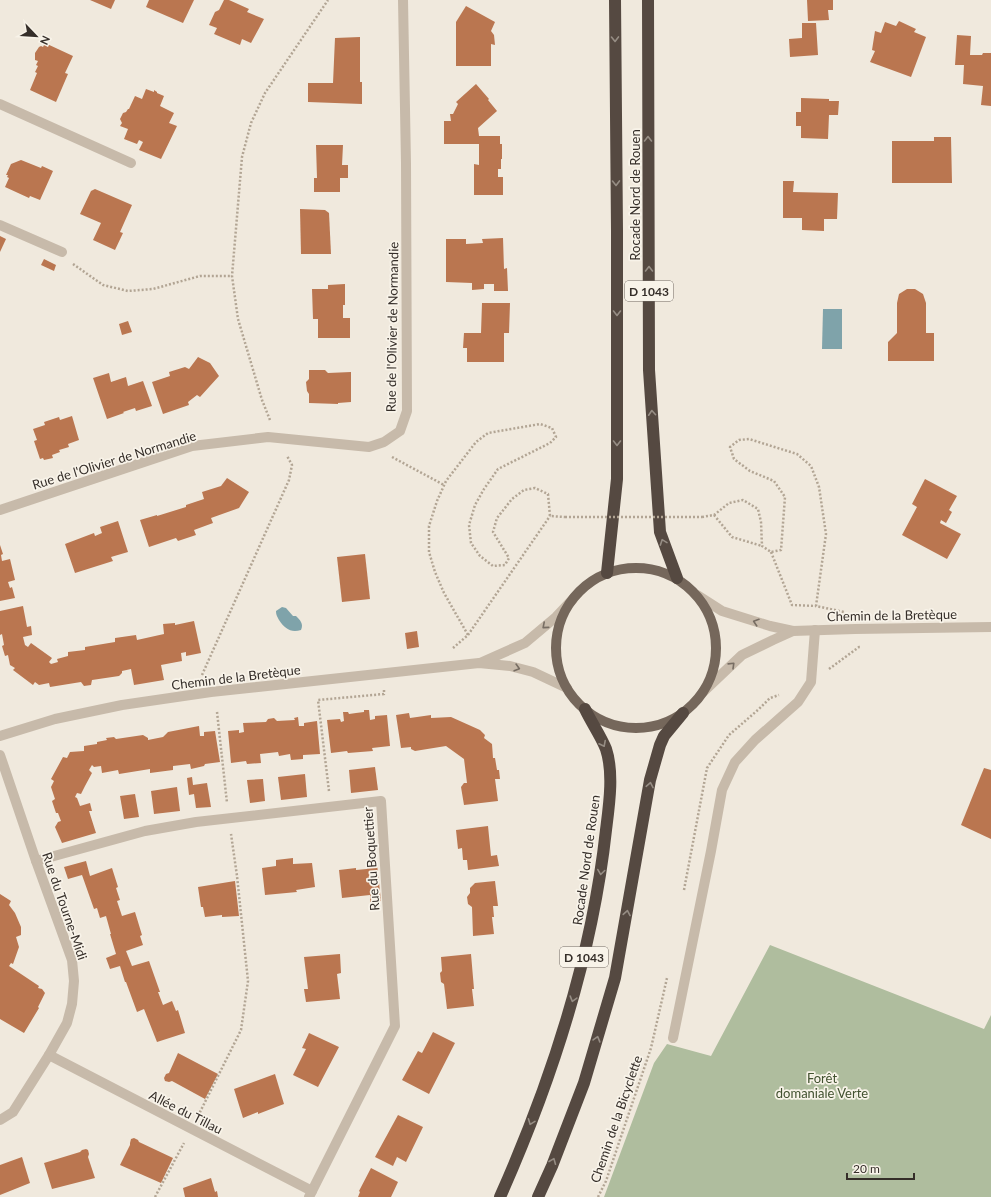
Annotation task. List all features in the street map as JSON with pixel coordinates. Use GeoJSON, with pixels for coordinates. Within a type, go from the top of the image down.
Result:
{"type":"FeatureCollection","features":[{"type":"Feature","properties":{"kind":"highway","name":"Rocade Nord de Rouen"},"geometry":{"type":"LineString","coordinates":[[607,573],[617,479],[615,0]]}},
{"type":"Feature","properties":{"kind":"highway","name":"Rocade Nord de Rouen"},"geometry":{"type":"LineString","coordinates":[[648,0],[649,370],[660,532],[677,578]]}},
{"type":"Feature","properties":{"kind":"highway","name":"Rocade Nord de Rouen"},"geometry":{"type":"LineString","coordinates":[[500,1197],[518,1157],[556,1056],[581,969],[598,894],[610,790],[610,772],[606,750],[584,709]]}},
{"type":"Feature","properties":{"kind":"highway","name":"D 1043"},"geometry":{"type":"LineString","coordinates":[[538,1197],[552,1166],[584,1083],[615,978],[650,780],[660,746],[664,736],[683,713]]}},
{"type":"Feature","properties":{"kind":"main road"},"geometry":{"type":"LineString","coordinates":[[642,568],[677,578],[697,595],[711,617],[716,643],[714,668],[703,692],[683,713],[659,725],[633,728],[607,723],[584,709],[567,688],[557,658],[559,627],[573,599],[588,584],[607,573],[642,568]]}},
{"type":"Feature","properties":{"kind":"street","name":"Rue de l'Olivier de Normandie"},"geometry":{"type":"LineString","coordinates":[[0,510],[192,446],[268,437],[369,447],[384,442],[400,431],[407,411],[406,170],[403,0]]}},
{"type":"Feature","properties":{"kind":"street"},"geometry":{"type":"LineString","coordinates":[[0,104],[131,163]]}},
{"type":"Feature","properties":{"kind":"street"},"geometry":{"type":"LineString","coordinates":[[0,225],[62,252]]}},
{"type":"Feature","properties":{"kind":"street","name":"Chemin de la Bretèque"},"geometry":{"type":"LineString","coordinates":[[697,595],[722,611],[770,626],[793,631],[991,627]]}},
{"type":"Feature","properties":{"kind":"street","name":"Chemin de la Bretèque"},"geometry":{"type":"LineString","coordinates":[[478,663],[525,643],[556,617],[573,599]]}},
{"type":"Feature","properties":{"kind":"street"},"geometry":{"type":"LineString","coordinates":[[673,1038],[722,790],[735,762],[754,740],[798,702],[811,682],[815,630]]}},
{"type":"Feature","properties":{"kind":"street","name":"Chemin de la Bretèque"},"geometry":{"type":"LineString","coordinates":[[703,692],[742,656],[793,631]]}},
{"type":"Feature","properties":{"kind":"street","name":"Chemin de la Bretèque"},"geometry":{"type":"LineString","coordinates":[[0,736],[55,719],[137,702],[211,692],[478,663],[510,666],[533,672],[567,688]]}},
{"type":"Feature","properties":{"kind":"street","name":"Rue du Tourne-Midi"},"geometry":{"type":"LineString","coordinates":[[0,755],[72,960],[74,981],[72,1004],[67,1023],[49,1055],[13,1112],[0,1120]]}},
{"type":"Feature","properties":{"kind":"street","name":"Rue du Boquettier"},"geometry":{"type":"LineString","coordinates":[[36,861],[146,831],[196,822],[381,801],[395,1026],[310,1194]]}},
{"type":"Feature","properties":{"kind":"street","name":"Allée du Tillau"},"geometry":{"type":"LineString","coordinates":[[49,1055],[192,1129],[310,1194]]}},
{"type":"Feature","properties":{"kind":"path"},"geometry":{"type":"LineString","coordinates":[[202,675],[289,480],[292,465],[277,438],[262,400],[238,318],[232,276],[242,157],[251,123],[265,93],[328,0]]}},
{"type":"Feature","properties":{"kind":"path"},"geometry":{"type":"LineString","coordinates":[[62,252],[68,261],[103,285],[128,291],[153,289],[200,276],[232,276]]}},
{"type":"Feature","properties":{"kind":"path"},"geometry":{"type":"LineString","coordinates":[[446,649],[453,648],[468,635],[550,516],[548,494],[535,488],[524,490],[512,499],[497,518],[493,532],[508,558],[505,565],[493,566],[480,556],[471,543],[469,525],[475,505],[484,488],[498,469],[550,443],[556,437],[552,428],[540,424],[488,433],[476,442],[444,485],[437,501],[429,526],[429,552],[435,572],[444,593],[468,635]]}},
{"type":"Feature","properties":{"kind":"path"},"geometry":{"type":"LineString","coordinates":[[771,552],[781,550],[785,497],[774,481],[750,471],[734,459],[730,448],[739,440],[749,439],[797,454],[811,466],[819,487],[826,534],[816,606]]}},
{"type":"Feature","properties":{"kind":"path"},"geometry":{"type":"LineString","coordinates":[[378,444],[383,452],[444,485]]}},
{"type":"Feature","properties":{"kind":"path"},"geometry":{"type":"LineString","coordinates":[[550,516],[702,517],[714,515],[729,503],[743,500],[758,509],[762,546]]}},
{"type":"Feature","properties":{"kind":"path"},"geometry":{"type":"LineString","coordinates":[[714,515],[732,537],[762,546],[771,552],[792,605],[816,606],[853,614],[854,629]]}},
{"type":"Feature","properties":{"kind":"path"},"geometry":{"type":"LineString","coordinates":[[811,682],[859,647],[866,647]]}},
{"type":"Feature","properties":{"kind":"path"},"geometry":{"type":"LineString","coordinates":[[331,806],[318,700],[384,694],[384,687]]}},
{"type":"Feature","properties":{"kind":"path"},"geometry":{"type":"LineString","coordinates":[[154,1197],[192,1129],[241,1030],[248,981],[237,876],[228,818],[217,712]]}},
{"type":"Feature","properties":{"kind":"path","name":"Chemin de la Bicyclette"},"geometry":{"type":"LineString","coordinates":[[598,1197],[606,1181],[651,1048]]}},
{"type":"Feature","properties":{"kind":"green space","name":"Forêt domaniale Verte"},"geometry":{"type":"Polygon","coordinates":[[[770,945],[984,1029],[991,1015],[991,1197],[604,1197],[654,1063],[667,1044],[711,1056],[770,945]]]}},
{"type":"Feature","properties":{"kind":"water"},"geometry":{"type":"Polygon","coordinates":[[[823,309],[842,309],[842,349],[822,349],[823,309]]]}},
{"type":"Feature","properties":{"kind":"water"},"geometry":{"type":"Polygon","coordinates":[[[282,607],[286,608],[293,616],[296,616],[299,619],[302,624],[301,630],[291,631],[281,623],[276,611],[282,607]]]}},
{"type":"Feature","properties":{"kind":"building"},"geometry":{"type":"Polygon","coordinates":[[[90,0],[115,0],[111,9],[90,0]]]}},
{"type":"Feature","properties":{"kind":"building"},"geometry":{"type":"Polygon","coordinates":[[[149,0],[194,0],[183,23],[146,7],[149,0]]]}},
{"type":"Feature","properties":{"kind":"building"},"geometry":{"type":"Polygon","coordinates":[[[224,0],[229,0],[249,9],[247,12],[264,19],[251,43],[242,39],[240,45],[214,34],[217,28],[209,25],[215,12],[219,10],[224,0]]]}},
{"type":"Feature","properties":{"kind":"building"},"geometry":{"type":"Polygon","coordinates":[[[807,0],[833,0],[833,10],[828,10],[829,20],[808,21],[807,0]]]}},
{"type":"Feature","properties":{"kind":"building"},"geometry":{"type":"Polygon","coordinates":[[[466,6],[495,22],[491,31],[494,35],[495,45],[491,44],[491,66],[456,66],[456,22],[466,6]]]}},
{"type":"Feature","properties":{"kind":"building"},"geometry":{"type":"Polygon","coordinates":[[[899,21],[916,29],[914,32],[926,37],[911,77],[870,62],[875,51],[872,50],[875,31],[881,33],[885,22],[896,26],[899,21]]]}},
{"type":"Feature","properties":{"kind":"building"},"geometry":{"type":"Polygon","coordinates":[[[802,23],[816,23],[818,55],[790,57],[789,39],[802,38],[802,23]]]}},
{"type":"Feature","properties":{"kind":"building"},"geometry":{"type":"Polygon","coordinates":[[[957,35],[971,36],[970,55],[991,53],[991,106],[981,105],[983,86],[963,84],[964,65],[955,65],[957,35]]]}},
{"type":"Feature","properties":{"kind":"building"},"geometry":{"type":"Polygon","coordinates":[[[360,37],[360,82],[362,82],[362,104],[308,102],[308,83],[333,83],[335,38],[360,37]]]}},
{"type":"Feature","properties":{"kind":"building"},"geometry":{"type":"Polygon","coordinates":[[[45,43],[73,56],[65,73],[68,74],[56,102],[30,90],[37,73],[35,72],[38,66],[36,65],[38,61],[35,60],[35,53],[39,47],[43,47],[45,43]]]}},
{"type":"Feature","properties":{"kind":"building"},"geometry":{"type":"Polygon","coordinates":[[[476,84],[497,111],[478,128],[479,136],[500,136],[500,144],[502,144],[502,159],[501,169],[498,169],[498,177],[503,177],[503,195],[474,195],[474,164],[479,165],[479,144],[444,144],[444,121],[451,121],[450,114],[453,114],[458,104],[456,102],[476,84]]]}},
{"type":"Feature","properties":{"kind":"building"},"geometry":{"type":"Polygon","coordinates":[[[146,89],[154,92],[154,90],[164,96],[160,106],[174,113],[169,123],[177,126],[161,159],[139,150],[143,142],[139,140],[137,144],[124,139],[128,129],[120,126],[122,123],[120,119],[123,113],[129,109],[135,96],[142,99],[146,89]]]}},
{"type":"Feature","properties":{"kind":"building"},"geometry":{"type":"Polygon","coordinates":[[[801,98],[829,99],[829,101],[839,101],[838,115],[829,115],[828,139],[801,138],[801,126],[796,126],[796,112],[801,112],[801,98]]]}},
{"type":"Feature","properties":{"kind":"building"},"geometry":{"type":"Polygon","coordinates":[[[934,137],[951,137],[952,183],[892,183],[892,141],[934,141],[934,137]]]}},
{"type":"Feature","properties":{"kind":"building"},"geometry":{"type":"Polygon","coordinates":[[[316,145],[343,145],[342,165],[348,165],[348,178],[340,178],[340,192],[314,192],[314,178],[317,178],[316,145]]]}},
{"type":"Feature","properties":{"kind":"building"},"geometry":{"type":"Polygon","coordinates":[[[21,160],[53,171],[40,200],[30,196],[29,198],[5,187],[9,178],[7,177],[8,175],[6,175],[11,164],[21,160]]]}},
{"type":"Feature","properties":{"kind":"building"},"geometry":{"type":"Polygon","coordinates":[[[783,181],[794,181],[793,192],[838,193],[837,219],[824,219],[824,231],[802,230],[802,218],[783,218],[783,181]]]}},
{"type":"Feature","properties":{"kind":"building"},"geometry":{"type":"Polygon","coordinates":[[[95,189],[132,205],[120,232],[123,233],[115,250],[93,240],[101,223],[80,214],[91,191],[95,189]]]}},
{"type":"Feature","properties":{"kind":"building"},"geometry":{"type":"Polygon","coordinates":[[[300,209],[325,210],[329,213],[331,254],[301,254],[300,209]]]}},
{"type":"Feature","properties":{"kind":"building"},"geometry":{"type":"Polygon","coordinates":[[[0,236],[6,239],[0,252],[0,236]]]}},
{"type":"Feature","properties":{"kind":"building"},"geometry":{"type":"Polygon","coordinates":[[[503,238],[504,269],[507,268],[508,291],[494,291],[494,284],[484,284],[484,289],[472,290],[472,283],[446,282],[446,239],[466,239],[466,244],[483,243],[482,239],[503,238]]]}},
{"type":"Feature","properties":{"kind":"building"},"geometry":{"type":"Polygon","coordinates":[[[44,259],[56,265],[54,271],[41,265],[44,259]]]}},
{"type":"Feature","properties":{"kind":"building"},"geometry":{"type":"Polygon","coordinates":[[[345,284],[345,305],[343,305],[343,318],[350,318],[350,338],[318,338],[318,319],[313,319],[312,289],[328,289],[328,285],[345,284]]]}},
{"type":"Feature","properties":{"kind":"building"},"geometry":{"type":"Polygon","coordinates":[[[907,289],[915,289],[923,294],[926,303],[926,333],[934,333],[934,361],[888,361],[888,342],[897,333],[897,303],[899,294],[907,289]]]}},
{"type":"Feature","properties":{"kind":"building"},"geometry":{"type":"Polygon","coordinates":[[[482,303],[510,303],[509,333],[504,333],[504,362],[467,362],[467,348],[463,348],[464,333],[481,333],[482,303]]]}},
{"type":"Feature","properties":{"kind":"building"},"geometry":{"type":"Polygon","coordinates":[[[128,321],[132,332],[122,335],[119,324],[128,321]]]}},
{"type":"Feature","properties":{"kind":"building"},"geometry":{"type":"Polygon","coordinates":[[[198,357],[210,363],[219,376],[200,397],[197,395],[188,402],[189,405],[163,414],[152,382],[170,376],[169,372],[185,367],[189,369],[198,357]]]}},
{"type":"Feature","properties":{"kind":"building"},"geometry":{"type":"Polygon","coordinates":[[[309,370],[325,370],[328,373],[351,372],[351,402],[338,404],[309,403],[309,394],[307,391],[306,382],[309,379],[309,370]]]}},
{"type":"Feature","properties":{"kind":"building"},"geometry":{"type":"Polygon","coordinates":[[[109,373],[111,382],[126,377],[128,386],[143,381],[152,406],[136,411],[135,408],[107,419],[93,378],[109,373]]]}},
{"type":"Feature","properties":{"kind":"building"},"geometry":{"type":"Polygon","coordinates":[[[72,416],[79,440],[68,444],[69,447],[59,450],[60,452],[52,455],[53,458],[44,460],[43,458],[40,459],[34,441],[37,440],[33,429],[45,425],[44,422],[59,417],[60,420],[72,416]]]}},
{"type":"Feature","properties":{"kind":"building"},"geometry":{"type":"Polygon","coordinates":[[[227,478],[249,492],[239,508],[211,518],[213,523],[194,530],[196,535],[178,541],[176,538],[149,547],[140,520],[186,507],[186,505],[204,499],[202,492],[221,486],[227,478]]]}},
{"type":"Feature","properties":{"kind":"building"},"geometry":{"type":"Polygon","coordinates":[[[925,479],[957,496],[949,510],[952,512],[946,523],[941,520],[940,523],[961,534],[947,559],[902,535],[917,507],[912,504],[925,479]]]}},
{"type":"Feature","properties":{"kind":"building"},"geometry":{"type":"Polygon","coordinates":[[[118,521],[128,552],[111,557],[113,561],[75,573],[65,544],[94,533],[95,536],[102,533],[100,527],[118,521]]]}},
{"type":"Feature","properties":{"kind":"building"},"geometry":{"type":"Polygon","coordinates":[[[0,545],[3,554],[1,555],[2,561],[10,559],[15,580],[8,582],[10,588],[12,587],[15,598],[0,601],[0,545]]]}},
{"type":"Feature","properties":{"kind":"building"},"geometry":{"type":"Polygon","coordinates":[[[365,554],[370,599],[342,602],[337,557],[365,554]]]}},
{"type":"Feature","properties":{"kind":"building"},"geometry":{"type":"Polygon","coordinates":[[[23,606],[27,627],[31,626],[32,635],[23,637],[25,645],[28,647],[31,643],[52,658],[49,662],[51,664],[58,662],[57,659],[68,656],[68,652],[85,650],[85,647],[115,642],[115,638],[136,635],[137,640],[164,634],[163,624],[175,623],[175,625],[194,621],[201,653],[186,656],[186,652],[181,653],[182,661],[161,665],[164,680],[134,685],[131,669],[122,671],[119,676],[92,680],[91,685],[84,686],[81,682],[50,687],[49,683],[39,685],[35,682],[33,685],[13,670],[15,668],[10,665],[8,655],[5,656],[2,646],[4,645],[2,634],[0,635],[0,611],[23,606]]]}},
{"type":"Feature","properties":{"kind":"building"},"geometry":{"type":"Polygon","coordinates":[[[417,631],[419,647],[407,649],[405,633],[417,631]]]}},
{"type":"Feature","properties":{"kind":"building"},"geometry":{"type":"Polygon","coordinates":[[[364,710],[369,710],[370,720],[375,719],[375,716],[387,715],[390,746],[372,748],[373,751],[348,753],[347,751],[331,753],[327,720],[340,719],[341,722],[344,721],[343,712],[348,712],[349,714],[364,712],[364,710]]]}},
{"type":"Feature","properties":{"kind":"building"},"geometry":{"type":"Polygon","coordinates":[[[409,713],[410,718],[431,715],[431,718],[451,717],[480,730],[485,735],[484,738],[492,744],[493,758],[495,758],[497,770],[499,770],[500,779],[495,779],[498,801],[464,805],[461,787],[464,783],[467,783],[464,759],[446,746],[415,751],[411,749],[411,747],[401,748],[396,715],[409,713]]]}},
{"type":"Feature","properties":{"kind":"building"},"geometry":{"type":"Polygon","coordinates":[[[298,717],[299,726],[304,726],[304,723],[317,721],[320,754],[303,755],[303,759],[291,760],[290,754],[279,756],[278,752],[260,754],[261,763],[247,764],[246,761],[231,763],[228,731],[239,730],[239,733],[244,732],[243,723],[266,722],[268,719],[274,718],[277,721],[295,720],[294,718],[298,717]]]}},
{"type":"Feature","properties":{"kind":"building"},"geometry":{"type":"Polygon","coordinates":[[[199,726],[200,736],[204,736],[204,732],[215,731],[220,762],[205,764],[204,766],[191,769],[190,764],[173,766],[173,770],[150,773],[150,769],[119,774],[118,770],[102,773],[101,766],[94,767],[92,765],[89,770],[92,773],[81,794],[77,793],[75,797],[77,798],[80,806],[90,803],[92,811],[89,811],[96,833],[62,843],[55,827],[58,822],[61,821],[58,813],[56,813],[52,801],[55,799],[51,787],[54,781],[51,779],[63,757],[67,758],[70,752],[84,751],[84,746],[97,744],[97,742],[107,740],[106,738],[114,737],[116,739],[143,735],[148,738],[148,740],[163,737],[168,732],[199,726]]]}},
{"type":"Feature","properties":{"kind":"building"},"geometry":{"type":"Polygon","coordinates":[[[375,767],[378,790],[351,793],[349,770],[375,767]]]}},
{"type":"Feature","properties":{"kind":"building"},"geometry":{"type":"Polygon","coordinates":[[[984,768],[991,770],[991,839],[961,825],[984,768]]]}},
{"type":"Feature","properties":{"kind":"building"},"geometry":{"type":"Polygon","coordinates":[[[305,774],[307,797],[281,800],[278,777],[305,774]]]}},
{"type":"Feature","properties":{"kind":"building"},"geometry":{"type":"Polygon","coordinates":[[[192,777],[193,785],[207,783],[211,807],[196,808],[194,794],[189,795],[187,778],[192,777]]]}},
{"type":"Feature","properties":{"kind":"building"},"geometry":{"type":"Polygon","coordinates":[[[263,779],[265,801],[250,803],[247,780],[263,779]]]}},
{"type":"Feature","properties":{"kind":"building"},"geometry":{"type":"Polygon","coordinates":[[[177,787],[180,811],[154,814],[151,791],[177,787]]]}},
{"type":"Feature","properties":{"kind":"building"},"geometry":{"type":"Polygon","coordinates":[[[135,794],[139,817],[124,819],[120,796],[135,794]]]}},
{"type":"Feature","properties":{"kind":"building"},"geometry":{"type":"Polygon","coordinates":[[[488,826],[491,856],[497,855],[499,866],[468,870],[467,860],[463,860],[462,848],[458,849],[456,830],[488,826]]]}},
{"type":"Feature","properties":{"kind":"building"},"geometry":{"type":"Polygon","coordinates":[[[293,858],[293,864],[312,863],[315,887],[296,890],[297,892],[265,895],[262,868],[276,866],[276,860],[293,858]]]}},
{"type":"Feature","properties":{"kind":"building"},"geometry":{"type":"Polygon","coordinates":[[[86,861],[90,876],[112,868],[118,887],[116,888],[120,900],[117,901],[122,916],[135,912],[142,935],[140,936],[143,945],[126,951],[132,966],[149,961],[163,1005],[172,1001],[176,1011],[178,1010],[185,1033],[157,1042],[144,1009],[137,1012],[120,966],[110,969],[106,958],[116,954],[106,916],[100,918],[97,908],[94,909],[82,875],[68,879],[64,867],[86,861]]]}},
{"type":"Feature","properties":{"kind":"building"},"geometry":{"type":"Polygon","coordinates":[[[377,864],[381,901],[370,902],[370,895],[342,898],[339,870],[356,868],[356,870],[367,869],[366,865],[377,864]]]}},
{"type":"Feature","properties":{"kind":"building"},"geometry":{"type":"Polygon","coordinates":[[[235,881],[239,916],[222,917],[222,915],[205,917],[203,907],[201,907],[198,887],[235,881]]]}},
{"type":"Feature","properties":{"kind":"building"},"geometry":{"type":"Polygon","coordinates":[[[495,881],[498,906],[493,906],[494,917],[492,917],[494,934],[473,936],[472,907],[468,904],[467,897],[470,893],[470,888],[475,883],[495,881]]]}},
{"type":"Feature","properties":{"kind":"building"},"geometry":{"type":"Polygon","coordinates":[[[0,894],[11,901],[9,905],[15,913],[21,927],[21,935],[16,937],[19,947],[13,964],[11,963],[9,966],[39,986],[38,988],[42,989],[45,993],[38,1007],[39,1008],[24,1033],[0,1019],[0,894]]]}},
{"type":"Feature","properties":{"kind":"building"},"geometry":{"type":"Polygon","coordinates":[[[340,954],[341,973],[337,974],[340,999],[306,1002],[304,989],[308,989],[304,957],[340,954]]]}},
{"type":"Feature","properties":{"kind":"building"},"geometry":{"type":"Polygon","coordinates":[[[471,954],[474,1006],[447,1009],[444,984],[441,982],[441,957],[471,954]]]}},
{"type":"Feature","properties":{"kind":"building"},"geometry":{"type":"Polygon","coordinates":[[[433,1032],[455,1043],[429,1094],[402,1080],[418,1051],[422,1053],[433,1032]]]}},
{"type":"Feature","properties":{"kind":"building"},"geometry":{"type":"Polygon","coordinates":[[[309,1033],[339,1047],[318,1087],[293,1075],[306,1049],[302,1048],[309,1033]]]}},
{"type":"Feature","properties":{"kind":"building"},"geometry":{"type":"Polygon","coordinates":[[[178,1053],[218,1074],[205,1099],[172,1081],[165,1081],[164,1078],[166,1074],[169,1073],[178,1053]]]}},
{"type":"Feature","properties":{"kind":"building"},"geometry":{"type":"Polygon","coordinates":[[[275,1074],[284,1104],[243,1118],[234,1089],[275,1074]]]}},
{"type":"Feature","properties":{"kind":"building"},"geometry":{"type":"Polygon","coordinates":[[[398,1115],[423,1127],[406,1162],[397,1157],[393,1166],[375,1157],[398,1115]]]}},
{"type":"Feature","properties":{"kind":"building"},"geometry":{"type":"Polygon","coordinates":[[[134,1138],[139,1142],[173,1158],[161,1183],[120,1165],[130,1145],[131,1139],[134,1138]]]}},
{"type":"Feature","properties":{"kind":"building"},"geometry":{"type":"Polygon","coordinates":[[[86,1149],[88,1150],[88,1157],[95,1178],[52,1189],[44,1163],[86,1149]]]}},
{"type":"Feature","properties":{"kind":"building"},"geometry":{"type":"Polygon","coordinates":[[[22,1157],[30,1183],[0,1195],[0,1165],[22,1157]]]}},
{"type":"Feature","properties":{"kind":"building"},"geometry":{"type":"Polygon","coordinates":[[[371,1168],[398,1182],[391,1197],[358,1197],[359,1191],[371,1168]]]}},
{"type":"Feature","properties":{"kind":"building"},"geometry":{"type":"Polygon","coordinates":[[[211,1178],[218,1197],[185,1197],[183,1188],[211,1178]]]}}]}
